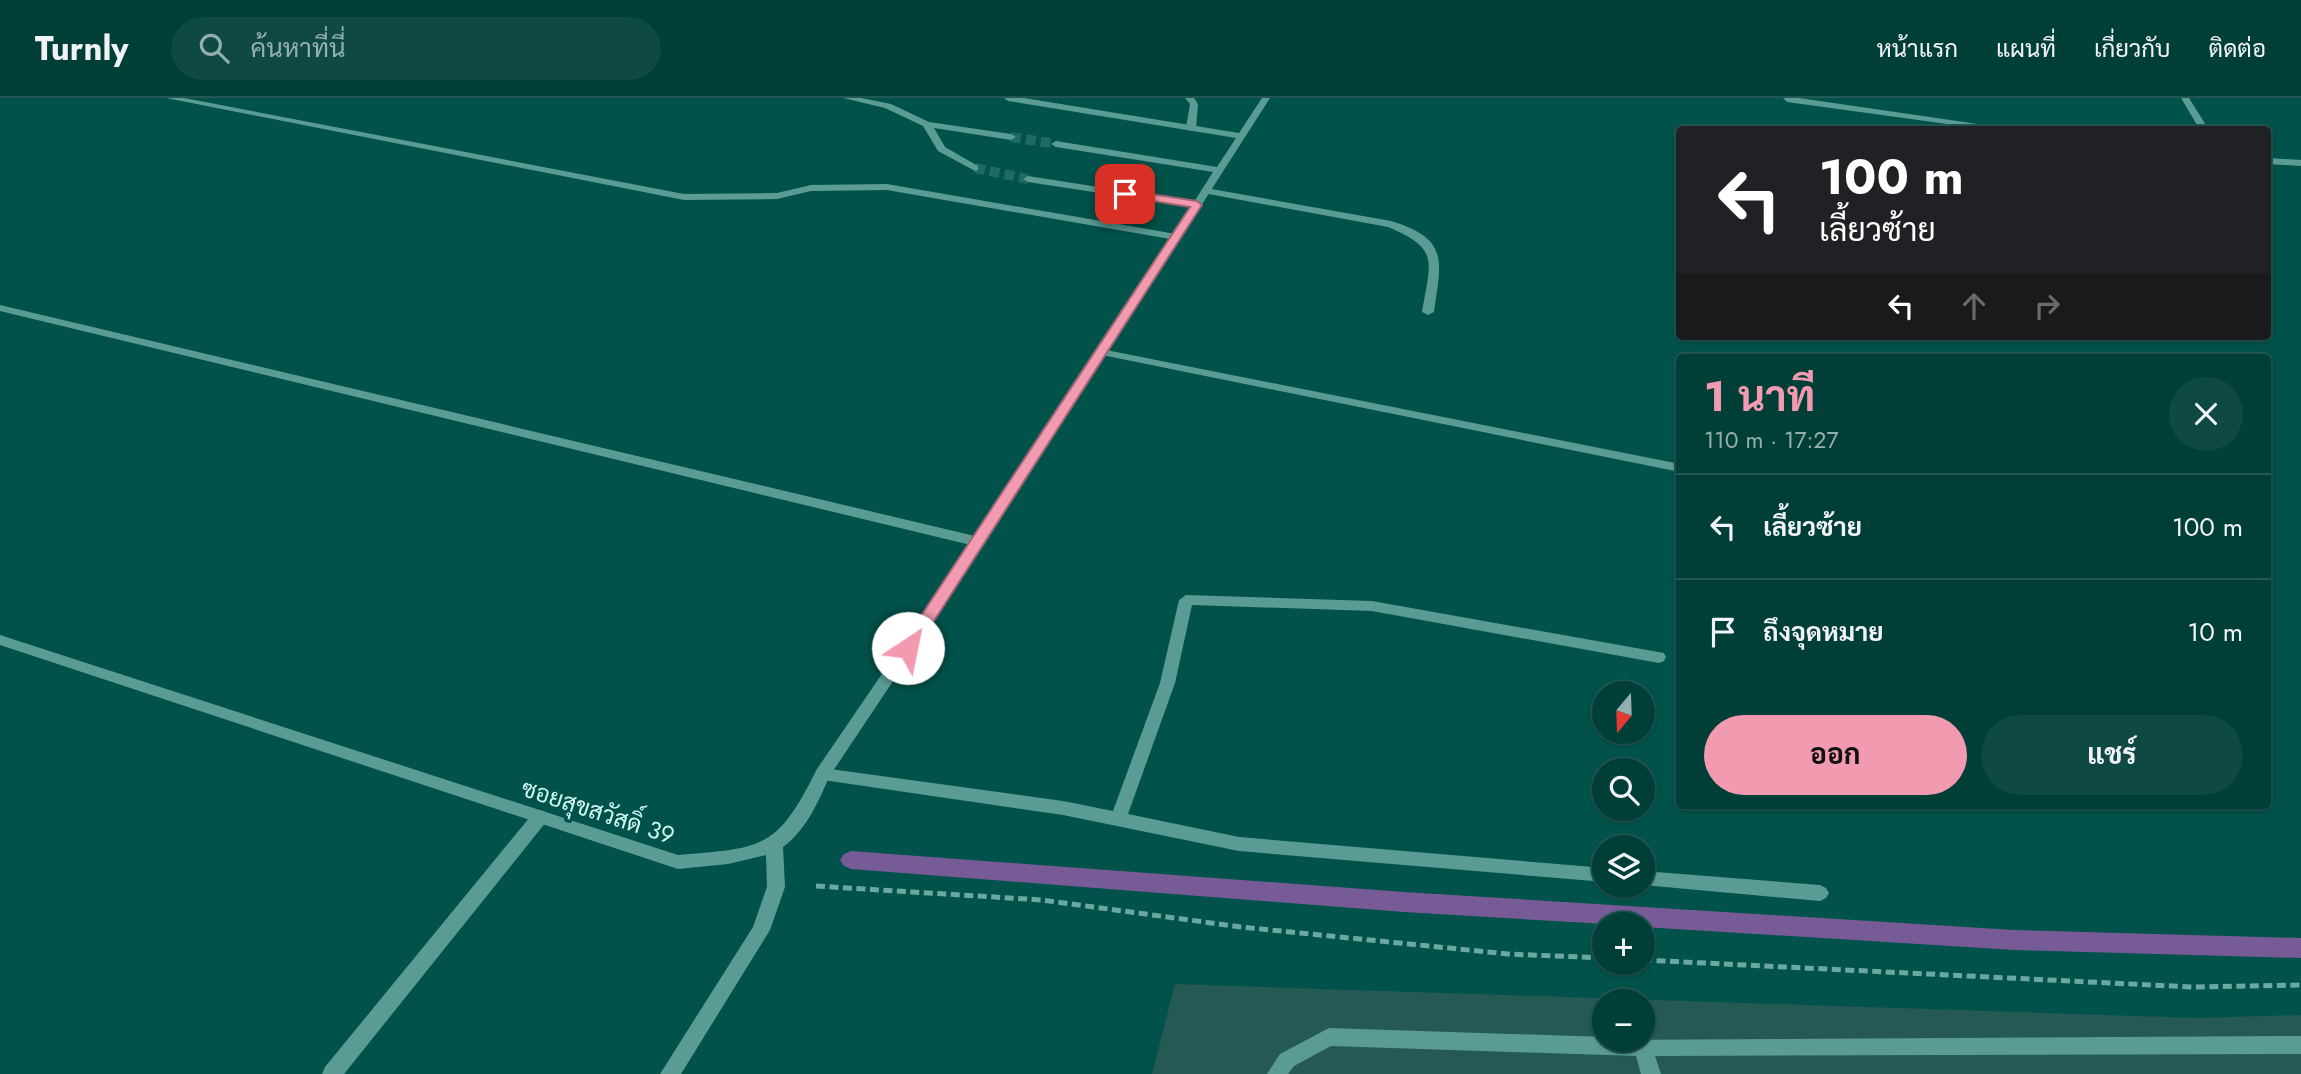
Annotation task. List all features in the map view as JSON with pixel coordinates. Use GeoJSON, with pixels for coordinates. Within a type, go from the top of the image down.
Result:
{"type":"FeatureCollection","features":[{"type":"Feature","properties":{"kind":"street"},"geometry":{"type":"LineString","coordinates":[[170,98],[684,197],[776,196],[811,188],[887,187],[1176,237]]}},
{"type":"Feature","properties":{"kind":"street"},"geometry":{"type":"LineString","coordinates":[[847,98],[888,106],[927,124],[1011,137]]}},
{"type":"Feature","properties":{"kind":"street"},"geometry":{"type":"LineString","coordinates":[[1008,98],[1242,136]]}},
{"type":"Feature","properties":{"kind":"street"},"geometry":{"type":"LineString","coordinates":[[1189,98],[1194,104],[1191,128]]}},
{"type":"Feature","properties":{"kind":"street","name":"ซอยสุขสวัสดิ์ 39"},"geometry":{"type":"LineString","coordinates":[[0,640],[678,862],[726,858],[774,844],[804,814],[823,775],[979,542],[1266,98]]}},
{"type":"Feature","properties":{"kind":"street"},"geometry":{"type":"LineString","coordinates":[[2185,98],[2202,126]]}},
{"type":"Feature","properties":{"kind":"street"},"geometry":{"type":"LineString","coordinates":[[1787,99],[1986,126]]}},
{"type":"Feature","properties":{"kind":"street"},"geometry":{"type":"LineString","coordinates":[[927,124],[941,149],[975,168]]}},
{"type":"Feature","properties":{"kind":"street"},"geometry":{"type":"LineString","coordinates":[[1056,144],[1220,170]]}},
{"type":"Feature","properties":{"kind":"street"},"geometry":{"type":"LineString","coordinates":[[2271,161],[2301,163]]}},
{"type":"Feature","properties":{"kind":"street"},"geometry":{"type":"LineString","coordinates":[[1028,179],[1197,205]]}},
{"type":"Feature","properties":{"kind":"street"},"geometry":{"type":"LineString","coordinates":[[1206,191],[1391,225],[1414,233],[1429,243],[1435,259],[1428,313]]}},
{"type":"Feature","properties":{"kind":"street"},"geometry":{"type":"LineString","coordinates":[[0,308],[979,542]]}},
{"type":"Feature","properties":{"kind":"street"},"geometry":{"type":"LineString","coordinates":[[1101,352],[1676,467]]}},
{"type":"Feature","properties":{"kind":"street"},"geometry":{"type":"LineString","coordinates":[[1118,820],[1183,625],[1186,600],[1372,606],[1660,657]]}},
{"type":"Feature","properties":{"kind":"street"},"geometry":{"type":"LineString","coordinates":[[823,775],[1063,808],[1239,844],[1592,874]]}},
{"type":"Feature","properties":{"kind":"street"},"geometry":{"type":"LineString","coordinates":[[332,1074],[540,817]]}},
{"type":"Feature","properties":{"kind":"street"},"geometry":{"type":"LineString","coordinates":[[670,1074],[761,930],[776,887],[774,844]]}},
{"type":"Feature","properties":{"kind":"street"},"geometry":{"type":"LineString","coordinates":[[1655,879],[1820,893]]}},
{"type":"Feature","properties":{"kind":"street"},"geometry":{"type":"LineString","coordinates":[[1277,1074],[1287,1060],[1329,1037],[1592,1045]]}},
{"type":"Feature","properties":{"kind":"street"},"geometry":{"type":"LineString","coordinates":[[1655,1047],[2301,1045]]}},
{"type":"Feature","properties":{"kind":"street"},"geometry":{"type":"LineString","coordinates":[[1644,1052],[1651,1074]]}},
{"type":"Feature","properties":{"kind":"path"},"geometry":{"type":"LineString","coordinates":[[776,887],[797,885],[1042,900],[1241,927],[1454,949],[1592,957]]}},
{"type":"Feature","properties":{"kind":"path"},"geometry":{"type":"LineString","coordinates":[[1655,961],[2192,987],[2301,985]]}},
{"type":"Feature","properties":{"kind":"shaded area"},"geometry":{"type":"Polygon","coordinates":[[[1175,984],[1592,998],[1592,1052],[1655,1052],[1655,1000],[2196,1018],[2301,1015],[2301,1074],[1152,1074],[1175,984]]]}},
{"type":"Feature","properties":{"kind":"waterway"},"geometry":{"type":"LineString","coordinates":[[851,860],[1404,902],[2014,940],[2301,948]]}},
{"type":"Feature","properties":{"kind":"tunnel"},"geometry":{"type":"LineString","coordinates":[[1011,137],[1056,144]]}},
{"type":"Feature","properties":{"kind":"tunnel"},"geometry":{"type":"LineString","coordinates":[[975,168],[1028,179]]}},
{"type":"Feature","properties":{"kind":"route"},"geometry":{"type":"LineString","coordinates":[[908,648],[1197,205],[1125,194]]}}]}
